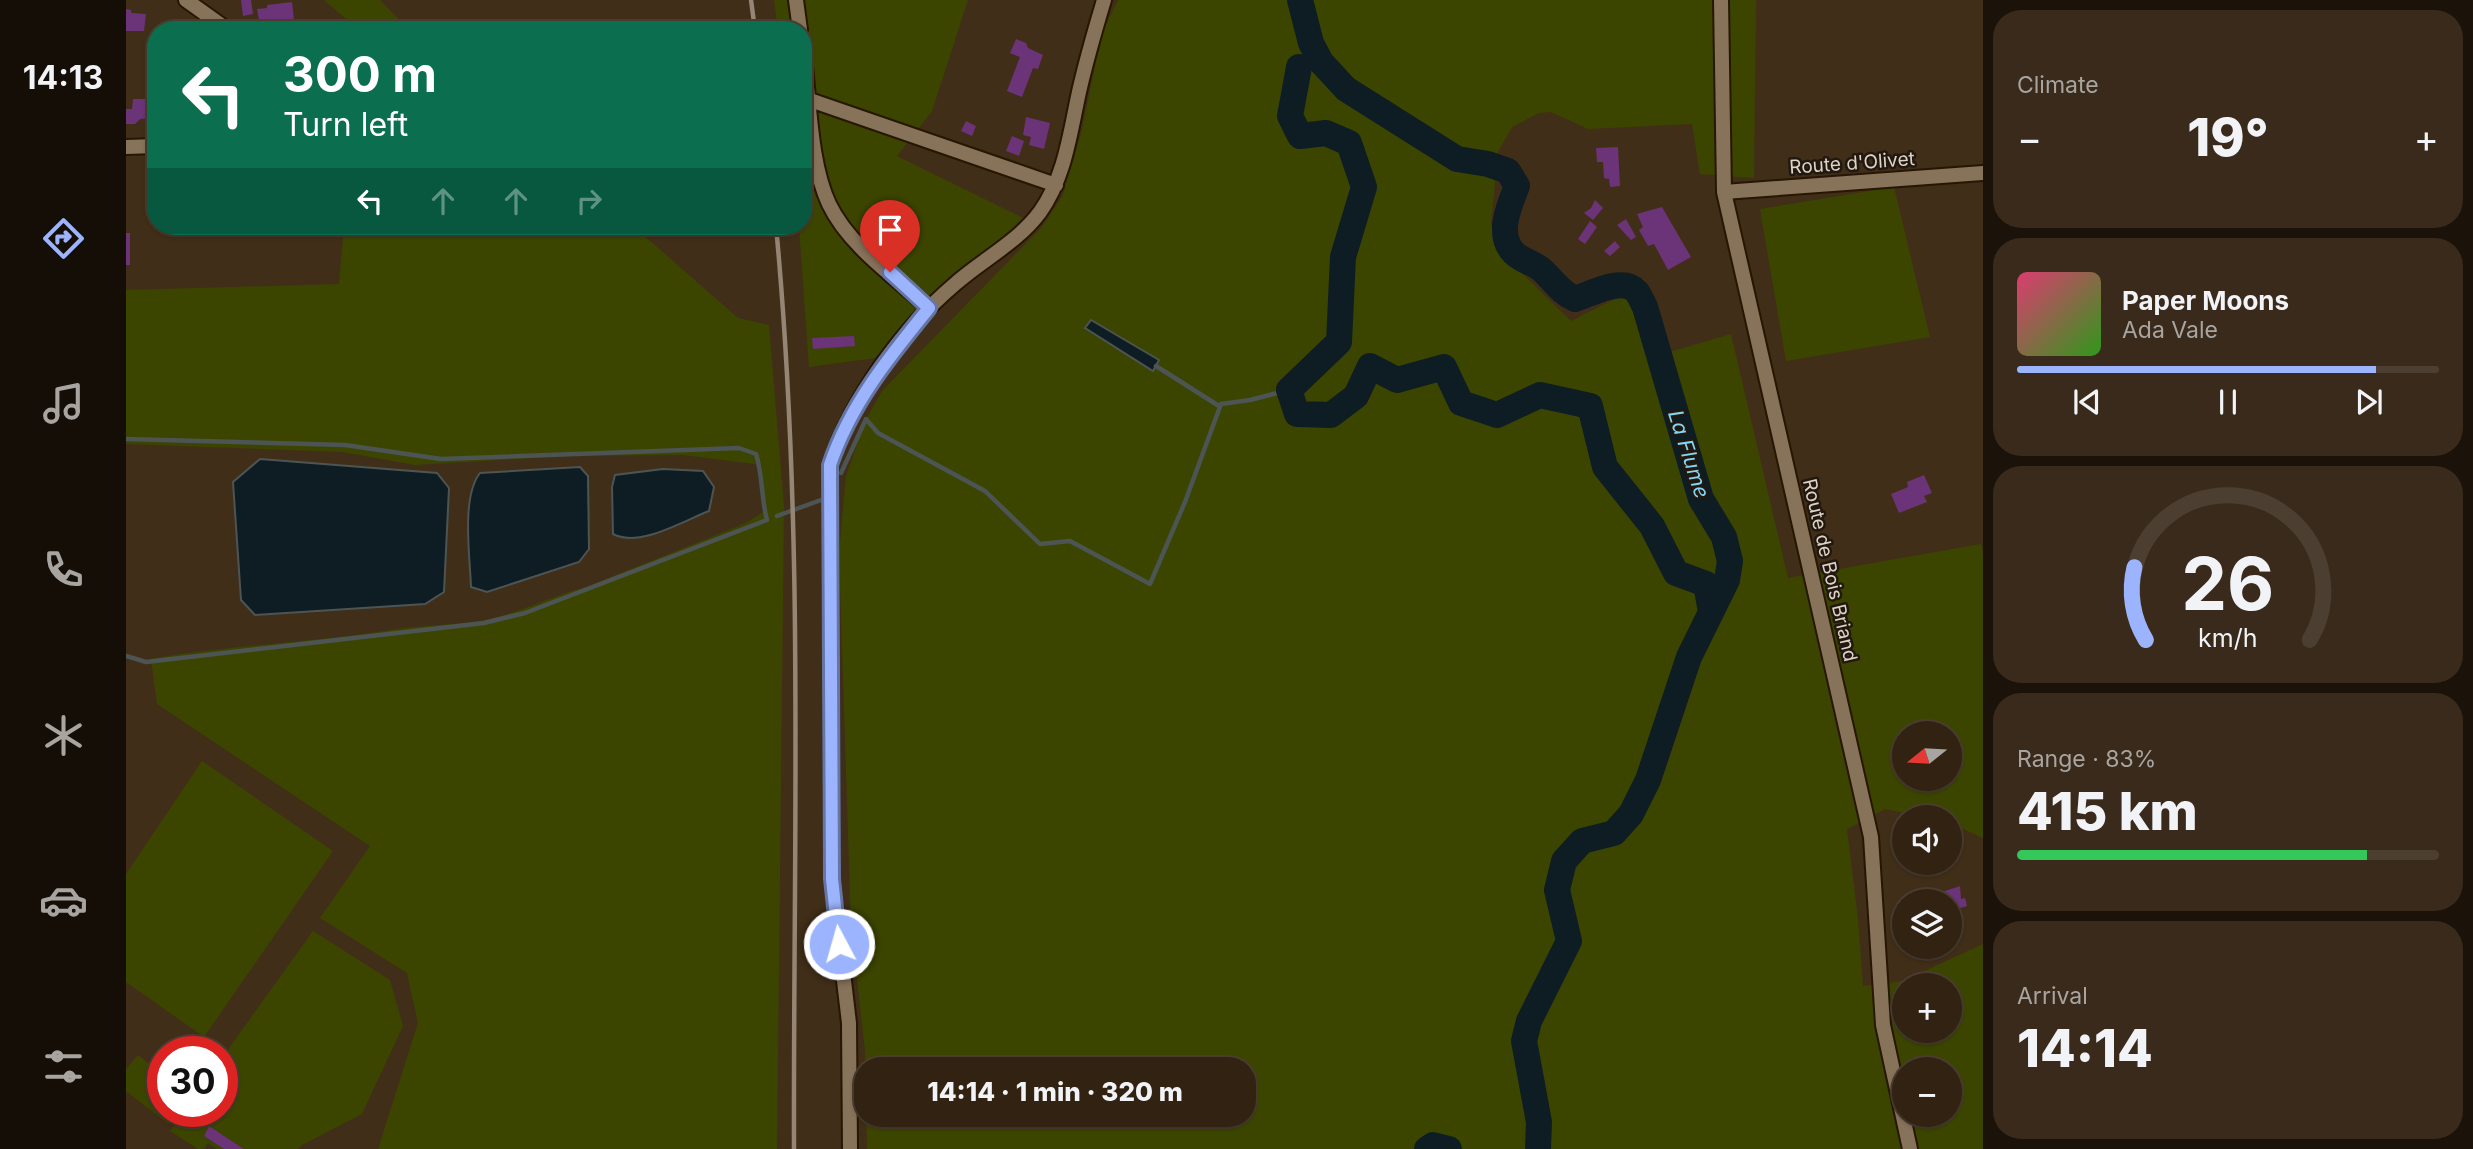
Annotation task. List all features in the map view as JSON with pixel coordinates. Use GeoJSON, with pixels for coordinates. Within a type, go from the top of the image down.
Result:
{"type":"FeatureCollection","features":[{"type":"Feature","properties":{"kind":"street"},"geometry":{"type":"LineString","coordinates":[[186,0],[215,21]]}},
{"type":"Feature","properties":{"kind":"street"},"geometry":{"type":"LineString","coordinates":[[796,0],[799,21]]}},
{"type":"Feature","properties":{"kind":"street"},"geometry":{"type":"LineString","coordinates":[[850,1149],[849,1023],[832,879],[830,465],[840,435],[859,402],[896,348],[929,308],[1039,214],[1056,185],[1104,0]]}},
{"type":"Feature","properties":{"kind":"street","name":"Route de Bois Briand"},"geometry":{"type":"LineString","coordinates":[[1721,0],[1724,192],[1871,836],[1884,1024],[1910,1149]]}},
{"type":"Feature","properties":{"kind":"street"},"geometry":{"type":"LineString","coordinates":[[812,101],[1056,185]]}},
{"type":"Feature","properties":{"kind":"street"},"geometry":{"type":"LineString","coordinates":[[812,120],[817,169],[829,205],[852,237],[929,308]]}},
{"type":"Feature","properties":{"kind":"street"},"geometry":{"type":"LineString","coordinates":[[126,147],[147,146]]}},
{"type":"Feature","properties":{"kind":"street","name":"Route d'Olivet"},"geometry":{"type":"LineString","coordinates":[[1724,192],[1983,173]]}},
{"type":"Feature","properties":{"kind":"green space"},"geometry":{"type":"Polygon","coordinates":[[[324,0],[380,0],[400,21],[348,21],[324,0]]]}},
{"type":"Feature","properties":{"kind":"green space"},"geometry":{"type":"Polygon","coordinates":[[[774,0],[968,0],[932,111],[897,156],[1023,218],[875,358],[809,367],[800,235],[812,235],[812,21],[777,21],[774,0]]]}},
{"type":"Feature","properties":{"kind":"green space"},"geometry":{"type":"Polygon","coordinates":[[[1118,0],[1756,0],[1754,178],[1700,174],[1692,124],[1588,129],[1551,112],[1539,113],[1512,127],[1498,152],[1491,224],[1497,249],[1571,321],[1627,293],[1649,358],[1731,334],[1788,578],[1981,544],[1983,838],[1962,828],[1962,805],[1892,805],[1892,810],[1885,809],[1847,829],[1863,986],[1892,982],[1892,1043],[1962,1043],[1962,973],[1920,973],[1951,959],[1962,959],[1962,954],[1983,944],[1983,1149],[867,1149],[866,1127],[1256,1127],[1256,1057],[865,1057],[851,927],[839,553],[846,476],[866,419],[882,391],[1042,227],[1062,197],[1081,134],[1102,33],[1118,0]]]}},
{"type":"Feature","properties":{"kind":"green space"},"geometry":{"type":"Polygon","coordinates":[[[1894,187],[1930,337],[1786,361],[1760,209],[1894,187]]]}},
{"type":"Feature","properties":{"kind":"green space"},"geometry":{"type":"Polygon","coordinates":[[[343,235],[643,235],[738,318],[769,325],[784,506],[777,1149],[378,1149],[418,1023],[407,973],[320,918],[370,846],[157,704],[151,659],[498,617],[586,587],[746,523],[763,512],[762,465],[683,455],[570,456],[415,465],[342,452],[126,444],[126,290],[339,284],[343,235]]]}},
{"type":"Feature","properties":{"kind":"green space"},"geometry":{"type":"Polygon","coordinates":[[[202,761],[333,851],[205,1036],[126,982],[126,874],[202,761]]]}},
{"type":"Feature","properties":{"kind":"green space"},"geometry":{"type":"Polygon","coordinates":[[[313,931],[390,980],[403,1026],[362,1114],[298,1149],[244,1149],[211,1127],[238,1127],[238,1036],[313,931]]]}},
{"type":"Feature","properties":{"kind":"green space"},"geometry":{"type":"Polygon","coordinates":[[[138,1055],[147,1062],[147,1108],[126,1091],[126,1069],[138,1055]]]}},
{"type":"Feature","properties":{"kind":"green space"},"geometry":{"type":"Polygon","coordinates":[[[173,1127],[208,1127],[204,1136],[224,1149],[217,1149],[208,1143],[204,1149],[198,1149],[170,1131],[173,1127]]]}},
{"type":"Feature","properties":{"kind":"shaded area"},"geometry":{"type":"Polygon","coordinates":[[[1091,320],[1159,360],[1153,371],[1085,328],[1091,320]]]}},
{"type":"Feature","properties":{"kind":"shaded area"},"geometry":{"type":"Polygon","coordinates":[[[260,459],[437,473],[449,488],[444,592],[425,604],[255,615],[241,600],[233,482],[260,459]]]}},
{"type":"Feature","properties":{"kind":"shaded area"},"geometry":{"type":"Polygon","coordinates":[[[580,467],[588,476],[589,549],[579,562],[487,592],[471,587],[468,544],[470,497],[480,473],[580,467]]]}},
{"type":"Feature","properties":{"kind":"shaded area"},"geometry":{"type":"Polygon","coordinates":[[[663,469],[703,471],[714,487],[709,511],[648,536],[635,538],[613,534],[612,487],[615,475],[663,469]]]}},
{"type":"Feature","properties":{"kind":"building"},"geometry":{"type":"Polygon","coordinates":[[[241,0],[251,0],[253,14],[243,16],[241,0]]]}},
{"type":"Feature","properties":{"kind":"building"},"geometry":{"type":"Polygon","coordinates":[[[292,2],[294,20],[259,21],[257,9],[267,8],[267,5],[292,2]]]}},
{"type":"Feature","properties":{"kind":"building"},"geometry":{"type":"Polygon","coordinates":[[[126,9],[131,10],[131,13],[146,14],[144,31],[126,31],[126,9]]]}},
{"type":"Feature","properties":{"kind":"building"},"geometry":{"type":"Polygon","coordinates":[[[1016,39],[1043,55],[1038,69],[1033,68],[1022,97],[1007,91],[1020,57],[1010,53],[1016,39]]]}},
{"type":"Feature","properties":{"kind":"building"},"geometry":{"type":"Polygon","coordinates":[[[133,99],[147,99],[147,118],[140,119],[135,124],[126,124],[126,109],[132,109],[133,99]]]}},
{"type":"Feature","properties":{"kind":"building"},"geometry":{"type":"Polygon","coordinates":[[[1026,117],[1050,123],[1044,149],[1029,145],[1031,137],[1023,135],[1026,117]]]}},
{"type":"Feature","properties":{"kind":"building"},"geometry":{"type":"Polygon","coordinates":[[[966,121],[976,126],[972,136],[961,131],[966,121]]]}},
{"type":"Feature","properties":{"kind":"building"},"geometry":{"type":"Polygon","coordinates":[[[1012,136],[1024,141],[1019,156],[1006,151],[1012,136]]]}},
{"type":"Feature","properties":{"kind":"building"},"geometry":{"type":"Polygon","coordinates":[[[1618,147],[1620,186],[1610,187],[1609,179],[1604,178],[1603,162],[1597,162],[1596,148],[1618,147]]]}},
{"type":"Feature","properties":{"kind":"building"},"geometry":{"type":"Polygon","coordinates":[[[1595,200],[1603,208],[1593,220],[1584,213],[1591,208],[1595,200]]]}},
{"type":"Feature","properties":{"kind":"building"},"geometry":{"type":"Polygon","coordinates":[[[1662,207],[1691,257],[1668,270],[1654,244],[1648,246],[1639,230],[1643,227],[1637,214],[1662,207]]]}},
{"type":"Feature","properties":{"kind":"building"},"geometry":{"type":"Polygon","coordinates":[[[1626,219],[1636,237],[1631,240],[1617,225],[1626,219]]]}},
{"type":"Feature","properties":{"kind":"building"},"geometry":{"type":"Polygon","coordinates":[[[1590,221],[1597,227],[1585,244],[1578,239],[1590,221]]]}},
{"type":"Feature","properties":{"kind":"building"},"geometry":{"type":"Polygon","coordinates":[[[126,233],[130,233],[130,265],[126,265],[126,233]]]}},
{"type":"Feature","properties":{"kind":"building"},"geometry":{"type":"Polygon","coordinates":[[[1615,241],[1620,247],[1610,256],[1604,251],[1615,241]]]}},
{"type":"Feature","properties":{"kind":"building"},"geometry":{"type":"Polygon","coordinates":[[[854,336],[855,346],[813,349],[812,338],[854,336]]]}},
{"type":"Feature","properties":{"kind":"building"},"geometry":{"type":"Polygon","coordinates":[[[1924,475],[1932,493],[1924,496],[1927,502],[1899,513],[1891,494],[1908,487],[1907,482],[1924,475]]]}},
{"type":"Feature","properties":{"kind":"building"},"geometry":{"type":"Polygon","coordinates":[[[1965,898],[1967,906],[1962,907],[1962,899],[1965,898]]]}},
{"type":"Feature","properties":{"kind":"building"},"geometry":{"type":"Polygon","coordinates":[[[211,1127],[244,1149],[224,1149],[204,1136],[211,1127]]]}},
{"type":"Feature","properties":{"kind":"waterway","name":"La Flume"},"geometry":{"type":"LineString","coordinates":[[1300,0],[1311,43],[1321,62],[1346,89],[1457,159],[1488,164],[1508,171],[1517,186],[1505,229],[1506,238],[1514,253],[1539,268],[1561,290],[1575,299],[1598,290],[1623,285],[1637,293],[1645,307],[1701,499],[1724,537],[1730,561],[1727,580],[1689,657],[1648,780],[1631,814],[1614,833],[1582,841],[1564,861],[1557,890],[1569,941],[1529,1021],[1524,1041],[1539,1122],[1538,1149]]}},
{"type":"Feature","properties":{"kind":"waterway"},"geometry":{"type":"LineString","coordinates":[[1299,67],[1290,116],[1300,136],[1326,133],[1349,143],[1364,187],[1343,257],[1339,342],[1289,390],[1297,414],[1331,415],[1356,396],[1370,366],[1397,380],[1444,367],[1461,403],[1497,415],[1540,395],[1590,406],[1605,467],[1652,526],[1676,573],[1706,584],[1711,612]]}},
{"type":"Feature","properties":{"kind":"waterway"},"geometry":{"type":"LineString","coordinates":[[1156,366],[1219,406]]}},
{"type":"Feature","properties":{"kind":"waterway"},"geometry":{"type":"LineString","coordinates":[[841,473],[866,419],[878,433],[985,491],[1040,544],[1070,541],[1150,584],[1185,502],[1221,404],[1289,390]]}},
{"type":"Feature","properties":{"kind":"waterway"},"geometry":{"type":"LineString","coordinates":[[126,439],[345,445],[441,459],[739,448],[756,454],[767,520],[525,613],[484,623],[146,662],[126,656]]}},
{"type":"Feature","properties":{"kind":"waterway"},"geometry":{"type":"LineString","coordinates":[[777,516],[821,500]]}},
{"type":"Feature","properties":{"kind":"waterway","name":"La Flume"},"geometry":{"type":"LineString","coordinates":[[1427,1149],[1433,1145],[1449,1149]]}},
{"type":"Feature","properties":{"kind":"railway"},"geometry":{"type":"LineString","coordinates":[[751,0],[754,21]]}},
{"type":"Feature","properties":{"kind":"railway"},"geometry":{"type":"LineString","coordinates":[[777,235],[791,456],[794,572],[794,1149]]}},
{"type":"Feature","properties":{"kind":"route"},"geometry":{"type":"LineString","coordinates":[[839,944],[832,879],[830,465],[840,435],[874,378],[929,308],[890,272]]}}]}
